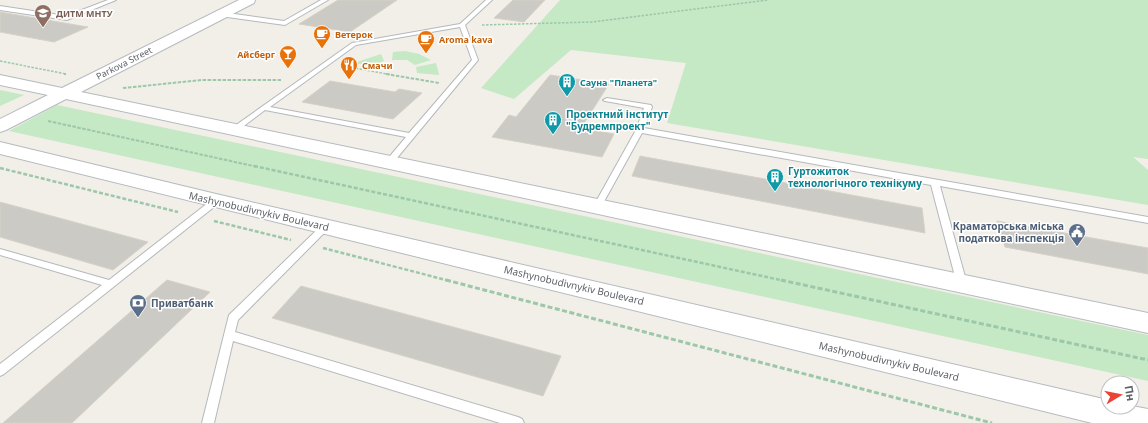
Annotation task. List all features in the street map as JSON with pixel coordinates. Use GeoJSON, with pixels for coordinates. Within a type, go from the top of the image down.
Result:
{"type":"FeatureCollection","features":[{"type":"Feature","properties":{"kind":"street","name":"Parkova Street"},"geometry":{"type":"LineString","coordinates":[[0,126],[65,84],[249,0]]}},
{"type":"Feature","properties":{"kind":"street"},"geometry":{"type":"LineString","coordinates":[[0,80],[65,84],[233,130],[1148,323]]}},
{"type":"Feature","properties":{"kind":"street","name":"Mashynobudivnykiv Boulevard"},"geometry":{"type":"LineString","coordinates":[[0,148],[216,201],[1148,423]]}},
{"type":"Feature","properties":{"kind":"lane"},"geometry":{"type":"LineString","coordinates":[[0,8],[67,18],[113,0]]}},
{"type":"Feature","properties":{"kind":"lane"},"geometry":{"type":"LineString","coordinates":[[220,14],[285,22],[325,0]]}},
{"type":"Feature","properties":{"kind":"lane"},"geometry":{"type":"LineString","coordinates":[[233,130],[328,64],[354,44],[462,25],[489,0]]}},
{"type":"Feature","properties":{"kind":"lane"},"geometry":{"type":"LineString","coordinates":[[389,162],[475,60],[462,25]]}},
{"type":"Feature","properties":{"kind":"lane"},"geometry":{"type":"LineString","coordinates":[[597,207],[640,130],[648,107],[607,100]]}},
{"type":"Feature","properties":{"kind":"lane"},"geometry":{"type":"LineString","coordinates":[[265,108],[412,136]]}},
{"type":"Feature","properties":{"kind":"lane"},"geometry":{"type":"LineString","coordinates":[[640,130],[1148,220]]}},
{"type":"Feature","properties":{"kind":"lane"},"geometry":{"type":"LineString","coordinates":[[935,183],[962,284]]}},
{"type":"Feature","properties":{"kind":"lane"},"geometry":{"type":"LineString","coordinates":[[0,371],[216,201]]}},
{"type":"Feature","properties":{"kind":"lane"},"geometry":{"type":"LineString","coordinates":[[208,423],[233,318],[326,226]]}},
{"type":"Feature","properties":{"kind":"lane"},"geometry":{"type":"LineString","coordinates":[[0,252],[110,284]]}},
{"type":"Feature","properties":{"kind":"lane"},"geometry":{"type":"LineString","coordinates":[[229,335],[518,423]]}},
{"type":"Feature","properties":{"kind":"path"},"geometry":{"type":"LineString","coordinates":[[462,25],[592,22],[768,0]]}},
{"type":"Feature","properties":{"kind":"path"},"geometry":{"type":"LineString","coordinates":[[0,61],[65,84]]}},
{"type":"Feature","properties":{"kind":"path"},"geometry":{"type":"LineString","coordinates":[[328,64],[454,85]]}},
{"type":"Feature","properties":{"kind":"path"},"geometry":{"type":"LineString","coordinates":[[122,88],[175,81],[228,79],[303,81]]}},
{"type":"Feature","properties":{"kind":"path"},"geometry":{"type":"LineString","coordinates":[[40,119],[1148,360]]}},
{"type":"Feature","properties":{"kind":"path"},"geometry":{"type":"LineString","coordinates":[[0,168],[307,244],[992,423]]}},
{"type":"Feature","properties":{"kind":"green space"},"geometry":{"type":"Polygon","coordinates":[[[560,0],[1148,0],[1148,159],[1133,157],[1148,170],[1148,205],[667,123],[686,63],[571,50],[514,99],[481,88],[560,0]]]}},
{"type":"Feature","properties":{"kind":"green space"},"geometry":{"type":"Polygon","coordinates":[[[405,51],[419,54],[431,60],[415,65],[407,60],[392,60],[393,52],[405,51]]]}},
{"type":"Feature","properties":{"kind":"green space"},"geometry":{"type":"Polygon","coordinates":[[[381,54],[384,61],[372,66],[354,63],[381,54]]]}},
{"type":"Feature","properties":{"kind":"green space"},"geometry":{"type":"Polygon","coordinates":[[[436,63],[439,75],[417,73],[416,67],[436,63]]]}},
{"type":"Feature","properties":{"kind":"green space"},"geometry":{"type":"Polygon","coordinates":[[[0,90],[24,95],[0,106],[0,90]]]}},
{"type":"Feature","properties":{"kind":"green space"},"geometry":{"type":"Polygon","coordinates":[[[57,105],[1148,335],[1148,381],[1140,379],[1140,375],[1121,375],[9,131],[57,105]]]}},
{"type":"Feature","properties":{"kind":"building"},"geometry":{"type":"Polygon","coordinates":[[[338,0],[397,0],[350,32],[299,24],[338,0]]]}},
{"type":"Feature","properties":{"kind":"building"},"geometry":{"type":"Polygon","coordinates":[[[513,0],[545,0],[524,22],[494,18],[513,0]]]}},
{"type":"Feature","properties":{"kind":"building","name":"ДИТМ МНТУ"},"geometry":{"type":"Polygon","coordinates":[[[0,12],[88,27],[54,42],[0,32],[0,12]]]}},
{"type":"Feature","properties":{"kind":"building"},"geometry":{"type":"Polygon","coordinates":[[[550,75],[609,84],[581,128],[614,134],[602,157],[492,137],[509,115],[516,117],[550,75]]]}},
{"type":"Feature","properties":{"kind":"building"},"geometry":{"type":"Polygon","coordinates":[[[330,81],[395,92],[399,89],[422,93],[393,119],[302,102],[330,81]]]}},
{"type":"Feature","properties":{"kind":"building","name":"Гуртожиток технологічного технікуму"},"geometry":{"type":"Polygon","coordinates":[[[640,156],[922,208],[925,233],[632,176],[640,156]]]}},
{"type":"Feature","properties":{"kind":"building"},"geometry":{"type":"Polygon","coordinates":[[[0,202],[148,242],[113,270],[0,237],[0,202]]]}},
{"type":"Feature","properties":{"kind":"building","name":"Краматорська міська податкова інспекція"},"geometry":{"type":"Polygon","coordinates":[[[997,221],[1148,248],[1148,274],[1005,247],[997,221]]]}},
{"type":"Feature","properties":{"kind":"building"},"geometry":{"type":"Polygon","coordinates":[[[167,280],[210,292],[72,423],[3,423],[167,280]]]}},
{"type":"Feature","properties":{"kind":"building"},"geometry":{"type":"Polygon","coordinates":[[[301,286],[561,356],[543,396],[272,318],[301,286]]]}},
{"type":"Feature","properties":{"kind":"place","name":"ДИТМ МНТУ"},"geometry":{"type":"Point","coordinates":[43,28]}},
{"type":"Feature","properties":{"kind":"place","name":"Ветерок"},"geometry":{"type":"Point","coordinates":[322,49]}},
{"type":"Feature","properties":{"kind":"place","name":"Aroma kava"},"geometry":{"type":"Point","coordinates":[426,54]}},
{"type":"Feature","properties":{"kind":"place","name":"Айсберг"},"geometry":{"type":"Point","coordinates":[288,69]}},
{"type":"Feature","properties":{"kind":"place","name":"Смачи"},"geometry":{"type":"Point","coordinates":[349,80]}},
{"type":"Feature","properties":{"kind":"place","name":"Сауна \"Планета\""},"geometry":{"type":"Point","coordinates":[567,97]}},
{"type":"Feature","properties":{"kind":"place","name":"Проектний інститут \"Будремпроект\""},"geometry":{"type":"Point","coordinates":[553,135]}},
{"type":"Feature","properties":{"kind":"place","name":"Гуртожиток технологічного технікуму"},"geometry":{"type":"Point","coordinates":[775,192]}},
{"type":"Feature","properties":{"kind":"place","name":"Краматорська міська податкова інспекція"},"geometry":{"type":"Point","coordinates":[1077,247]}},
{"type":"Feature","properties":{"kind":"place","name":"Приватбанк"},"geometry":{"type":"Point","coordinates":[138,318]}}]}
